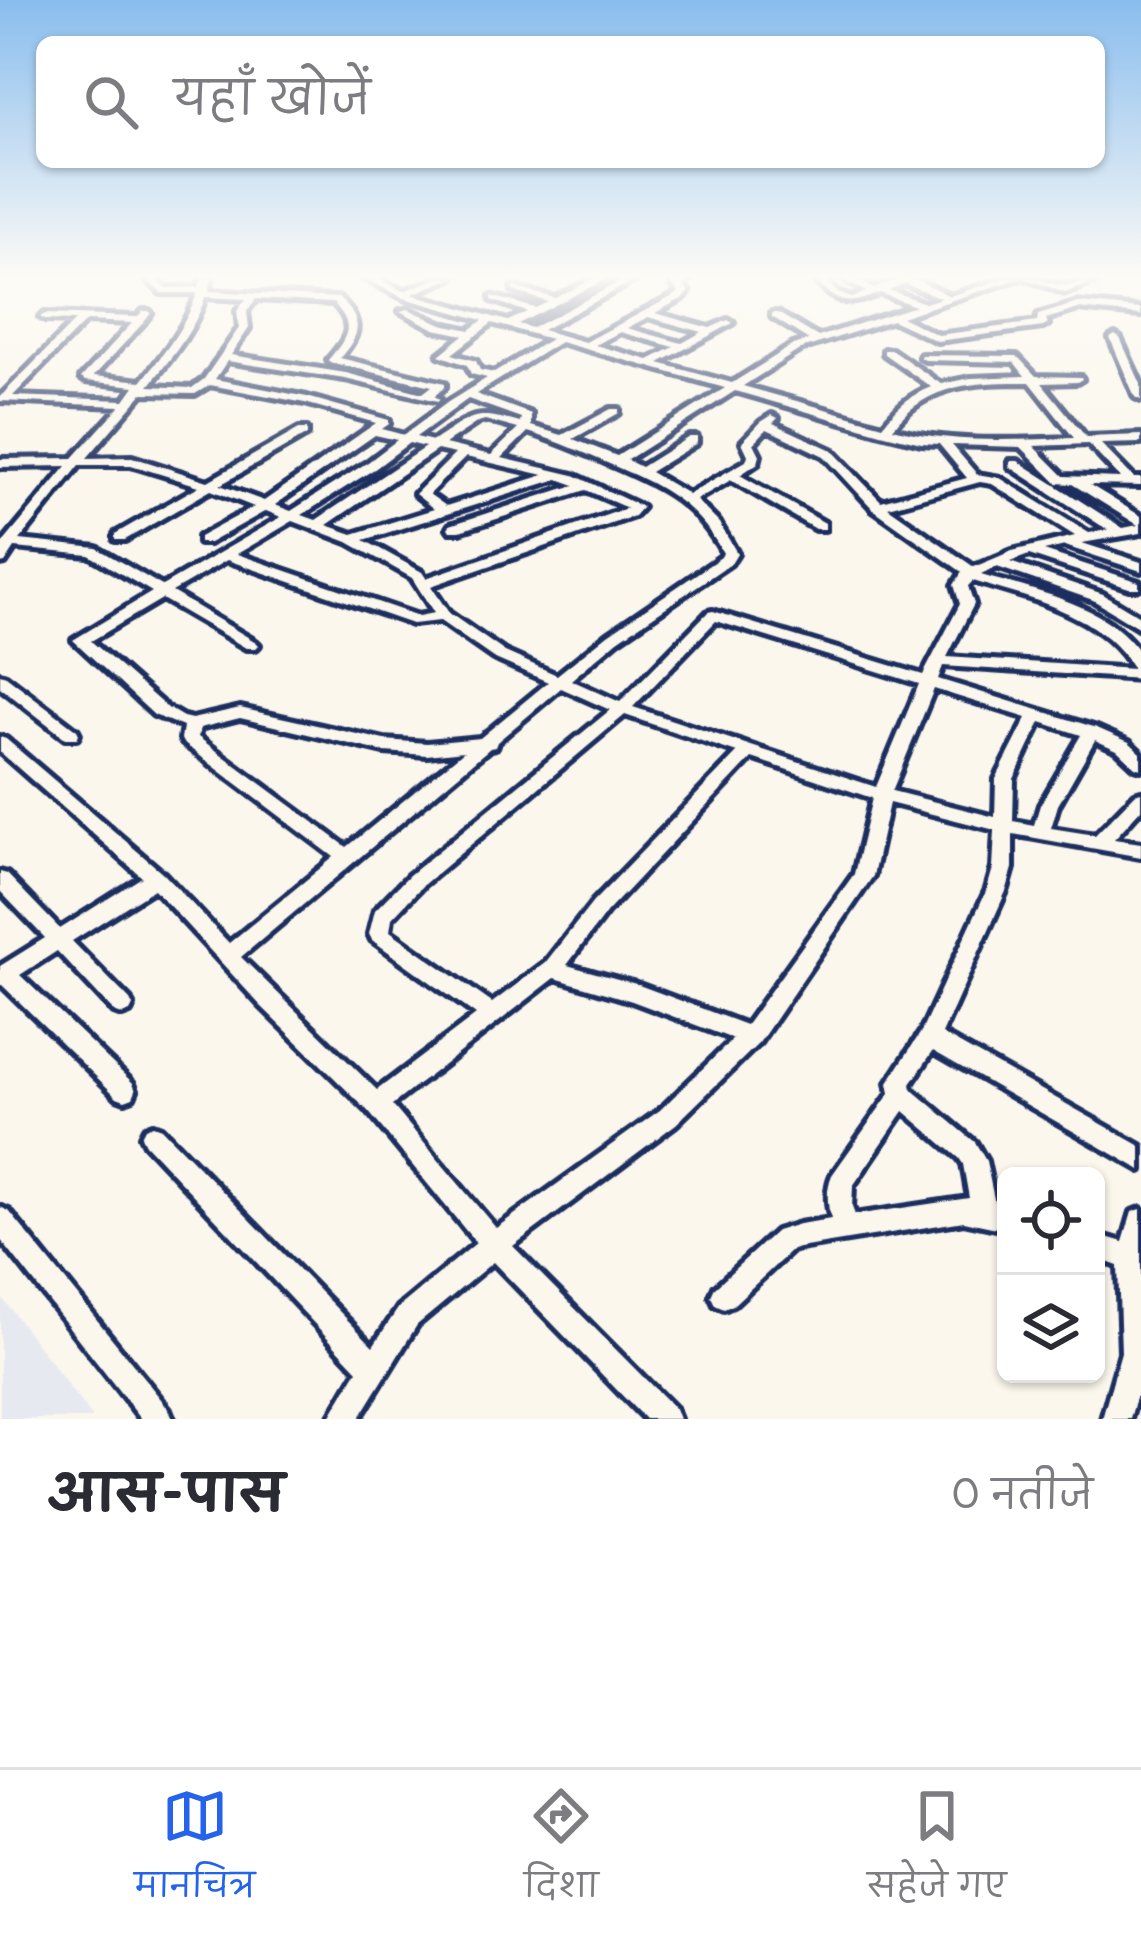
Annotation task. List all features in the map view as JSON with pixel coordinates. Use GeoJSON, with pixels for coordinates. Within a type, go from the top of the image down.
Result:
{"type":"FeatureCollection","features":[{"type":"Feature","properties":{"kind":"street"},"geometry":{"type":"LineString","coordinates":[[2,399],[57,344]]}},
{"type":"Feature","properties":{"kind":"street"},"geometry":{"type":"LineString","coordinates":[[117,344],[86,377],[191,392],[208,380],[232,344]]}},
{"type":"Feature","properties":{"kind":"street"},"geometry":{"type":"LineString","coordinates":[[0,560],[70,465],[174,344]]}},
{"type":"Feature","properties":{"kind":"street"},"geometry":{"type":"LineString","coordinates":[[351,344],[332,360],[441,385],[425,397]]}},
{"type":"Feature","properties":{"kind":"street"},"geometry":{"type":"LineString","coordinates":[[458,344],[444,357],[472,363],[476,372],[496,377]]}},
{"type":"Feature","properties":{"kind":"street"},"geometry":{"type":"LineString","coordinates":[[490,743],[427,749],[384,746],[240,713],[192,724],[160,711],[81,640],[292,516],[460,399],[551,344]]}},
{"type":"Feature","properties":{"kind":"street"},"geometry":{"type":"LineString","coordinates":[[585,344],[786,405],[945,444],[1141,439]]}},
{"type":"Feature","properties":{"kind":"street"},"geometry":{"type":"LineString","coordinates":[[676,344],[683,346]]}},
{"type":"Feature","properties":{"kind":"street"},"geometry":{"type":"LineString","coordinates":[[649,364],[687,344]]}},
{"type":"Feature","properties":{"kind":"street"},"geometry":{"type":"LineString","coordinates":[[615,462],[790,350],[808,344]]}},
{"type":"Feature","properties":{"kind":"street"},"geometry":{"type":"LineString","coordinates":[[1118,344],[1141,398]]}},
{"type":"Feature","properties":{"kind":"street"},"geometry":{"type":"LineString","coordinates":[[888,352],[938,387]]}},
{"type":"Feature","properties":{"kind":"street"},"geometry":{"type":"LineString","coordinates":[[223,357],[346,376],[425,397],[460,399],[523,413],[525,429],[493,460]]}},
{"type":"Feature","properties":{"kind":"street"},"geometry":{"type":"LineString","coordinates":[[925,357],[1010,357],[1087,441],[1136,482]]}},
{"type":"Feature","properties":{"kind":"street"},"geometry":{"type":"LineString","coordinates":[[885,430],[904,405],[938,387],[1077,379]]}},
{"type":"Feature","properties":{"kind":"street"},"geometry":{"type":"LineString","coordinates":[[204,540],[265,506],[384,420],[208,380]]}},
{"type":"Feature","properties":{"kind":"street"},"geometry":{"type":"LineString","coordinates":[[2,399],[124,404]]}},
{"type":"Feature","properties":{"kind":"street"},"geometry":{"type":"LineString","coordinates":[[691,498],[752,463],[748,442],[786,405]]}},
{"type":"Feature","properties":{"kind":"street"},"geometry":{"type":"LineString","coordinates":[[560,441],[615,411]]}},
{"type":"Feature","properties":{"kind":"street"},"geometry":{"type":"LineString","coordinates":[[228,956],[613,638],[729,556],[730,549],[691,498],[615,462],[480,417],[318,525]]}},
{"type":"Feature","properties":{"kind":"street"},"geometry":{"type":"LineString","coordinates":[[765,424],[828,453],[878,506],[969,573],[1079,612],[1128,648],[1141,672]]}},
{"type":"Feature","properties":{"kind":"street"},"geometry":{"type":"LineString","coordinates":[[374,431],[559,474],[634,510],[425,584]]}},
{"type":"Feature","properties":{"kind":"street"},"geometry":{"type":"LineString","coordinates":[[120,537],[304,432]]}},
{"type":"Feature","properties":{"kind":"street"},"geometry":{"type":"LineString","coordinates":[[641,472],[693,440]]}},
{"type":"Feature","properties":{"kind":"street"},"geometry":{"type":"LineString","coordinates":[[1022,442],[1054,477],[1076,482],[1136,482]]}},
{"type":"Feature","properties":{"kind":"street"},"geometry":{"type":"LineString","coordinates":[[945,444],[976,478]]}},
{"type":"Feature","properties":{"kind":"street"},"geometry":{"type":"LineString","coordinates":[[445,512],[421,494],[463,453]]}},
{"type":"Feature","properties":{"kind":"street"},"geometry":{"type":"LineString","coordinates":[[0,463],[132,461],[214,487],[353,539],[425,584],[443,616],[499,656],[622,709],[882,795],[1004,826],[1141,850]]}},
{"type":"Feature","properties":{"kind":"street"},"geometry":{"type":"LineString","coordinates":[[1014,464],[1134,528]]}},
{"type":"Feature","properties":{"kind":"street"},"geometry":{"type":"LineString","coordinates":[[353,539],[559,474]]}},
{"type":"Feature","properties":{"kind":"street"},"geometry":{"type":"LineString","coordinates":[[733,476],[820,526]]}},
{"type":"Feature","properties":{"kind":"street"},"geometry":{"type":"LineString","coordinates":[[878,506],[976,478],[996,481],[1077,540],[1141,567]]}},
{"type":"Feature","properties":{"kind":"street"},"geometry":{"type":"LineString","coordinates":[[1076,482],[1134,528]]}},
{"type":"Feature","properties":{"kind":"street"},"geometry":{"type":"LineString","coordinates":[[455,528],[587,485]]}},
{"type":"Feature","properties":{"kind":"street"},"geometry":{"type":"LineString","coordinates":[[344,1419],[373,1366],[424,1298],[668,1117],[751,1036],[862,876],[882,795],[937,661],[967,604],[962,584],[969,573],[1134,528]]}},
{"type":"Feature","properties":{"kind":"street"},"geometry":{"type":"LineString","coordinates":[[10,543],[92,551],[251,645]]}},
{"type":"Feature","properties":{"kind":"street"},"geometry":{"type":"LineString","coordinates":[[1033,552],[1134,585]]}},
{"type":"Feature","properties":{"kind":"street"},"geometry":{"type":"LineString","coordinates":[[225,555],[417,621],[443,616]]}},
{"type":"Feature","properties":{"kind":"street"},"geometry":{"type":"LineString","coordinates":[[1000,562],[1098,597],[1141,624]]}},
{"type":"Feature","properties":{"kind":"street"},"geometry":{"type":"LineString","coordinates":[[491,1014],[380,934],[378,924],[416,880],[622,709],[713,615],[1091,732],[1123,746],[1141,763]]}},
{"type":"Feature","properties":{"kind":"street"},"geometry":{"type":"LineString","coordinates":[[937,661],[1141,672]]}},
{"type":"Feature","properties":{"kind":"street"},"geometry":{"type":"LineString","coordinates":[[0,679],[70,734]]}},
{"type":"Feature","properties":{"kind":"street"},"geometry":{"type":"LineString","coordinates":[[847,1227],[840,1207],[841,1183],[902,1095],[901,1079],[929,1038],[997,889],[1003,868],[1005,778],[1036,716]]}},
{"type":"Feature","properties":{"kind":"street"},"geometry":{"type":"LineString","coordinates":[[192,724],[189,739],[348,857]]}},
{"type":"Feature","properties":{"kind":"street"},"geometry":{"type":"LineString","coordinates":[[1041,832],[1049,805],[1091,732]]}},
{"type":"Feature","properties":{"kind":"street"},"geometry":{"type":"LineString","coordinates":[[0,743],[10,767],[156,878],[376,1104],[494,1245],[665,1419]]}},
{"type":"Feature","properties":{"kind":"street"},"geometry":{"type":"LineString","coordinates":[[376,1104],[552,969],[615,890],[748,752]]}},
{"type":"Feature","properties":{"kind":"street"},"geometry":{"type":"LineString","coordinates":[[1102,840],[1141,798]]}},
{"type":"Feature","properties":{"kind":"street"},"geometry":{"type":"LineString","coordinates":[[125,1090],[3,975],[156,878]]}},
{"type":"Feature","properties":{"kind":"street"},"geometry":{"type":"LineString","coordinates":[[0,879],[122,1006]]}},
{"type":"Feature","properties":{"kind":"street"},"geometry":{"type":"LineString","coordinates":[[552,969],[751,1036]]}},
{"type":"Feature","properties":{"kind":"street"},"geometry":{"type":"LineString","coordinates":[[929,1038],[1141,1159]]}},
{"type":"Feature","properties":{"kind":"street"},"geometry":{"type":"LineString","coordinates":[[902,1095],[967,1150],[995,1215]]}},
{"type":"Feature","properties":{"kind":"street"},"geometry":{"type":"LineString","coordinates":[[153,1136],[373,1366]]}},
{"type":"Feature","properties":{"kind":"street"},"geometry":{"type":"LineString","coordinates":[[724,1296],[785,1240],[964,1208],[995,1215]]}},
{"type":"Feature","properties":{"kind":"street"},"geometry":{"type":"LineString","coordinates":[[0,1219],[159,1419]]}},
{"type":"Feature","properties":{"kind":"street"},"geometry":{"type":"LineString","coordinates":[[1116,1419],[1135,1352],[1131,1257],[1141,1221]]}},
{"type":"Feature","properties":{"kind":"street"},"geometry":{"type":"LineString","coordinates":[[1105,1249],[1131,1257]]}},
{"type":"Feature","properties":{"kind":"shaded area"},"geometry":{"type":"Polygon","coordinates":[[[0,1295],[93,1419],[0,1419],[0,1295]]]}}]}
